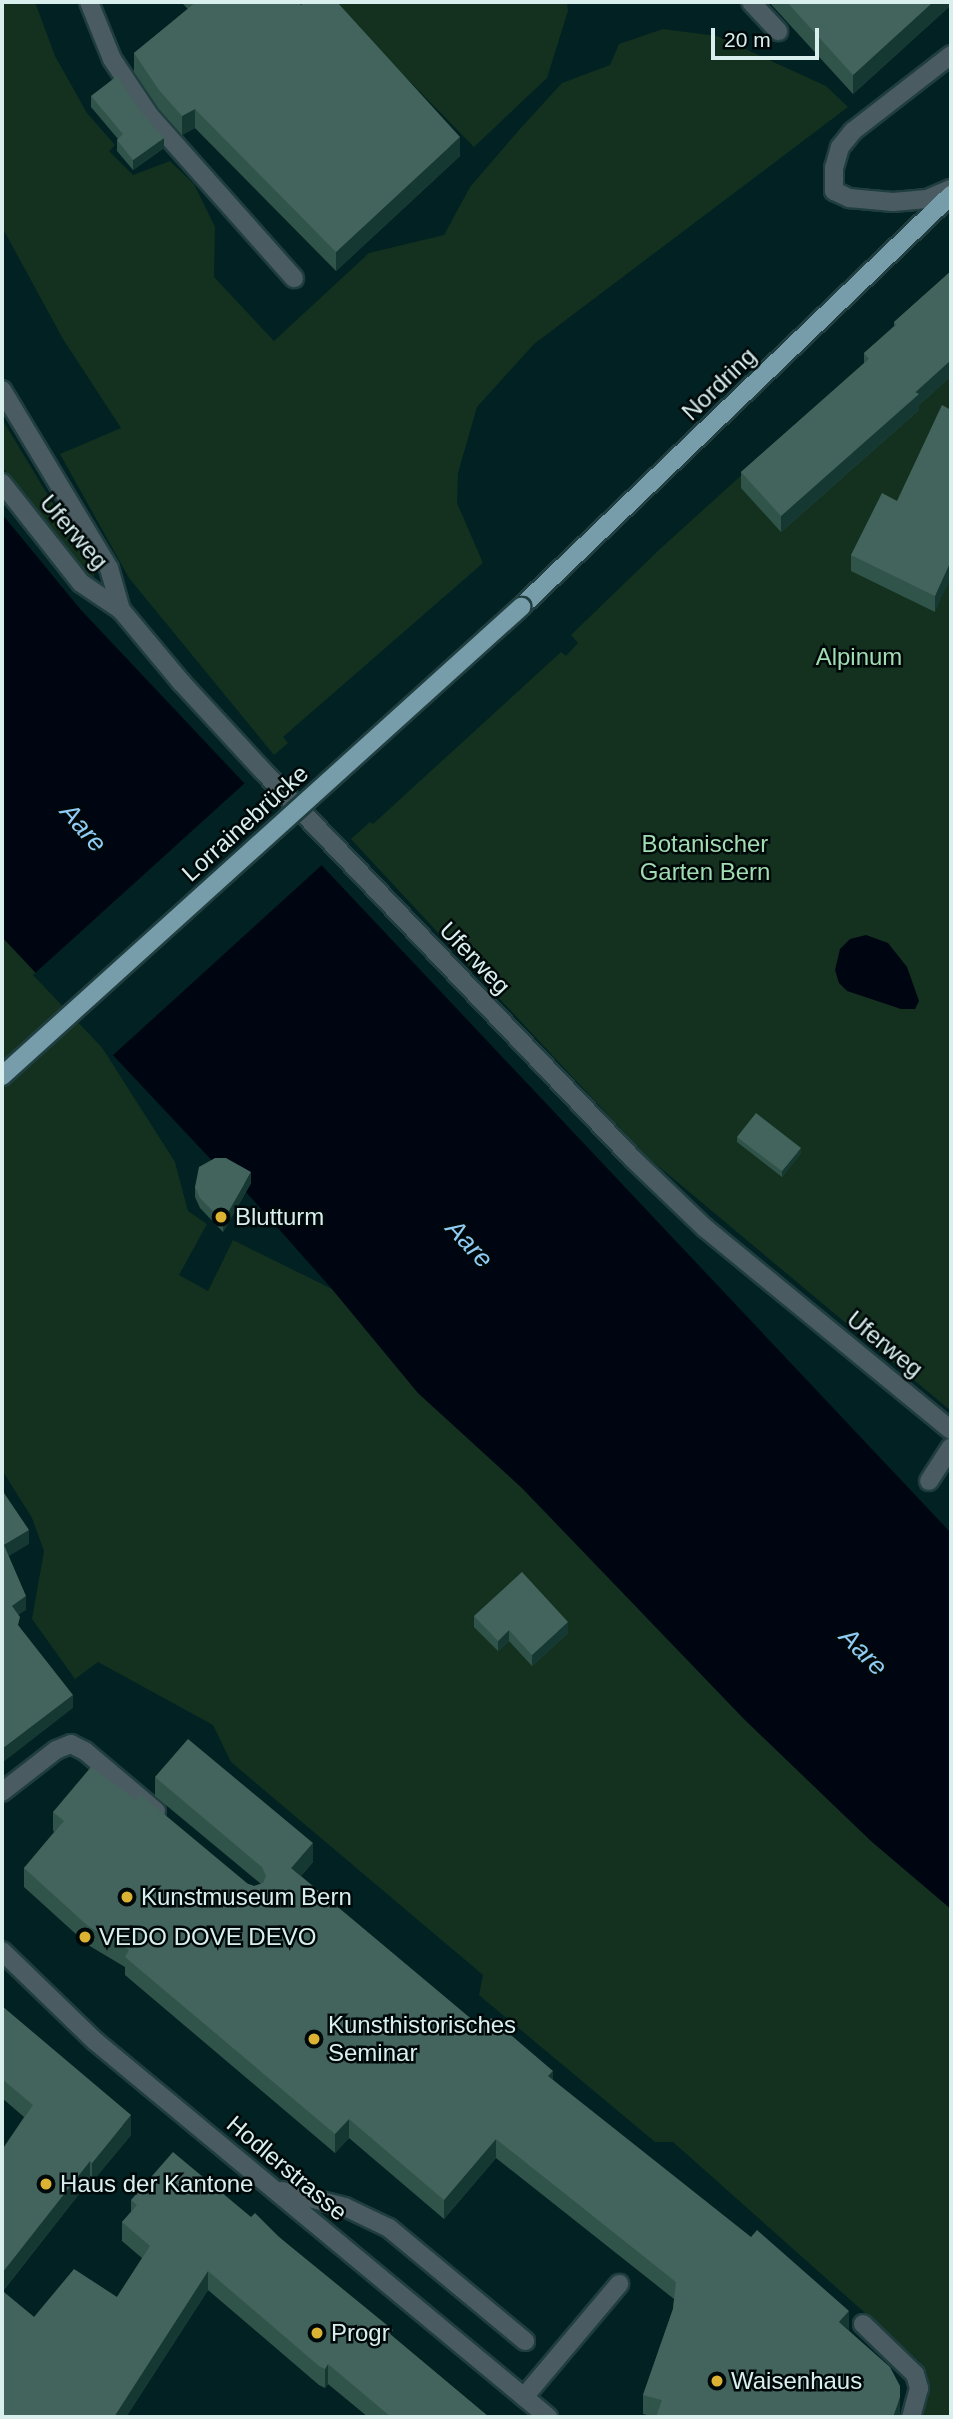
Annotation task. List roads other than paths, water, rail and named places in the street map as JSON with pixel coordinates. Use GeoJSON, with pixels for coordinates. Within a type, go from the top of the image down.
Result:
{"type":"FeatureCollection","features":[{"type":"Feature","properties":{"kind":"main road","name":"Nordring"},"geometry":{"type":"LineString","coordinates":[[521,607],[951,195]]}},
{"type":"Feature","properties":{"kind":"main road","name":"Lorrainebrücke"},"geometry":{"type":"LineString","coordinates":[[2,1076],[521,607]]}},
{"type":"Feature","properties":{"kind":"street"},"geometry":{"type":"LineString","coordinates":[[89,2],[112,59],[150,116],[294,278]]}},
{"type":"Feature","properties":{"kind":"street"},"geometry":{"type":"LineString","coordinates":[[751,2],[778,31]]}},
{"type":"Feature","properties":{"kind":"street"},"geometry":{"type":"LineString","coordinates":[[951,55],[853,131],[840,147],[834,168],[834,191],[849,198],[892,202],[926,199],[951,190]]}},
{"type":"Feature","properties":{"kind":"street"},"geometry":{"type":"LineString","coordinates":[[2,390],[109,568],[121,610]]}},
{"type":"Feature","properties":{"kind":"street","name":"Uferweg"},"geometry":{"type":"LineString","coordinates":[[2,483],[81,583],[121,610],[181,682],[264,772],[633,1159],[705,1228],[951,1430]]}},
{"type":"Feature","properties":{"kind":"street"},"geometry":{"type":"LineString","coordinates":[[929,1481],[951,1447]]}},
{"type":"Feature","properties":{"kind":"street"},"geometry":{"type":"LineString","coordinates":[[2,1792],[56,1750],[71,1744],[85,1751],[170,1823]]}},
{"type":"Feature","properties":{"kind":"street","name":"Hodlerstrasse"},"geometry":{"type":"LineString","coordinates":[[2,1951],[95,2041],[548,2417]]}},
{"type":"Feature","properties":{"kind":"street"},"geometry":{"type":"LineString","coordinates":[[272,2188],[345,2207],[389,2228],[524,2341]]}},
{"type":"Feature","properties":{"kind":"street"},"geometry":{"type":"LineString","coordinates":[[524,2398],[618,2284]]}},
{"type":"Feature","properties":{"kind":"street"},"geometry":{"type":"LineString","coordinates":[[863,2324],[915,2374],[919,2388],[911,2417]]}},
{"type":"Feature","properties":{"kind":"water","name":"Aare"},"geometry":{"type":"Polygon","coordinates":[[[2,514],[81,610],[951,1533],[951,1909],[871,1841],[745,1720],[522,1488],[418,1393],[332,1289],[246,1192],[251,1183],[219,1168],[2,937],[2,514]]]}},
{"type":"Feature","properties":{"kind":"water"},"geometry":{"type":"Polygon","coordinates":[[[866,935],[888,943],[907,967],[919,1001],[915,1009],[901,1009],[847,991],[839,983],[835,970],[840,949],[850,939],[866,935]]]}},
{"type":"Feature","properties":{"kind":"place","name":"Blutturm"},"geometry":{"type":"Point","coordinates":[221,1217]}},
{"type":"Feature","properties":{"kind":"place","name":"Kunstmuseum Bern"},"geometry":{"type":"Point","coordinates":[127,1897]}},
{"type":"Feature","properties":{"kind":"place","name":"VEDO DOVE DEVO"},"geometry":{"type":"Point","coordinates":[85,1937]}},
{"type":"Feature","properties":{"kind":"place","name":"Kunsthistorisches Seminar"},"geometry":{"type":"Point","coordinates":[314,2039]}},
{"type":"Feature","properties":{"kind":"place","name":"Haus der Kantone"},"geometry":{"type":"Point","coordinates":[46,2184]}},
{"type":"Feature","properties":{"kind":"place","name":"Progr"},"geometry":{"type":"Point","coordinates":[317,2333]}},
{"type":"Feature","properties":{"kind":"place","name":"Waisenhaus"},"geometry":{"type":"Point","coordinates":[717,2381]}},
{"type":"Feature","properties":{"kind":"park label","name":"Alpinum"},"geometry":{"type":"Point","coordinates":[859,657]}},
{"type":"Feature","properties":{"kind":"park label","name":"Botanischer Garten Bern"},"geometry":{"type":"Point","coordinates":[705,858]}}]}
